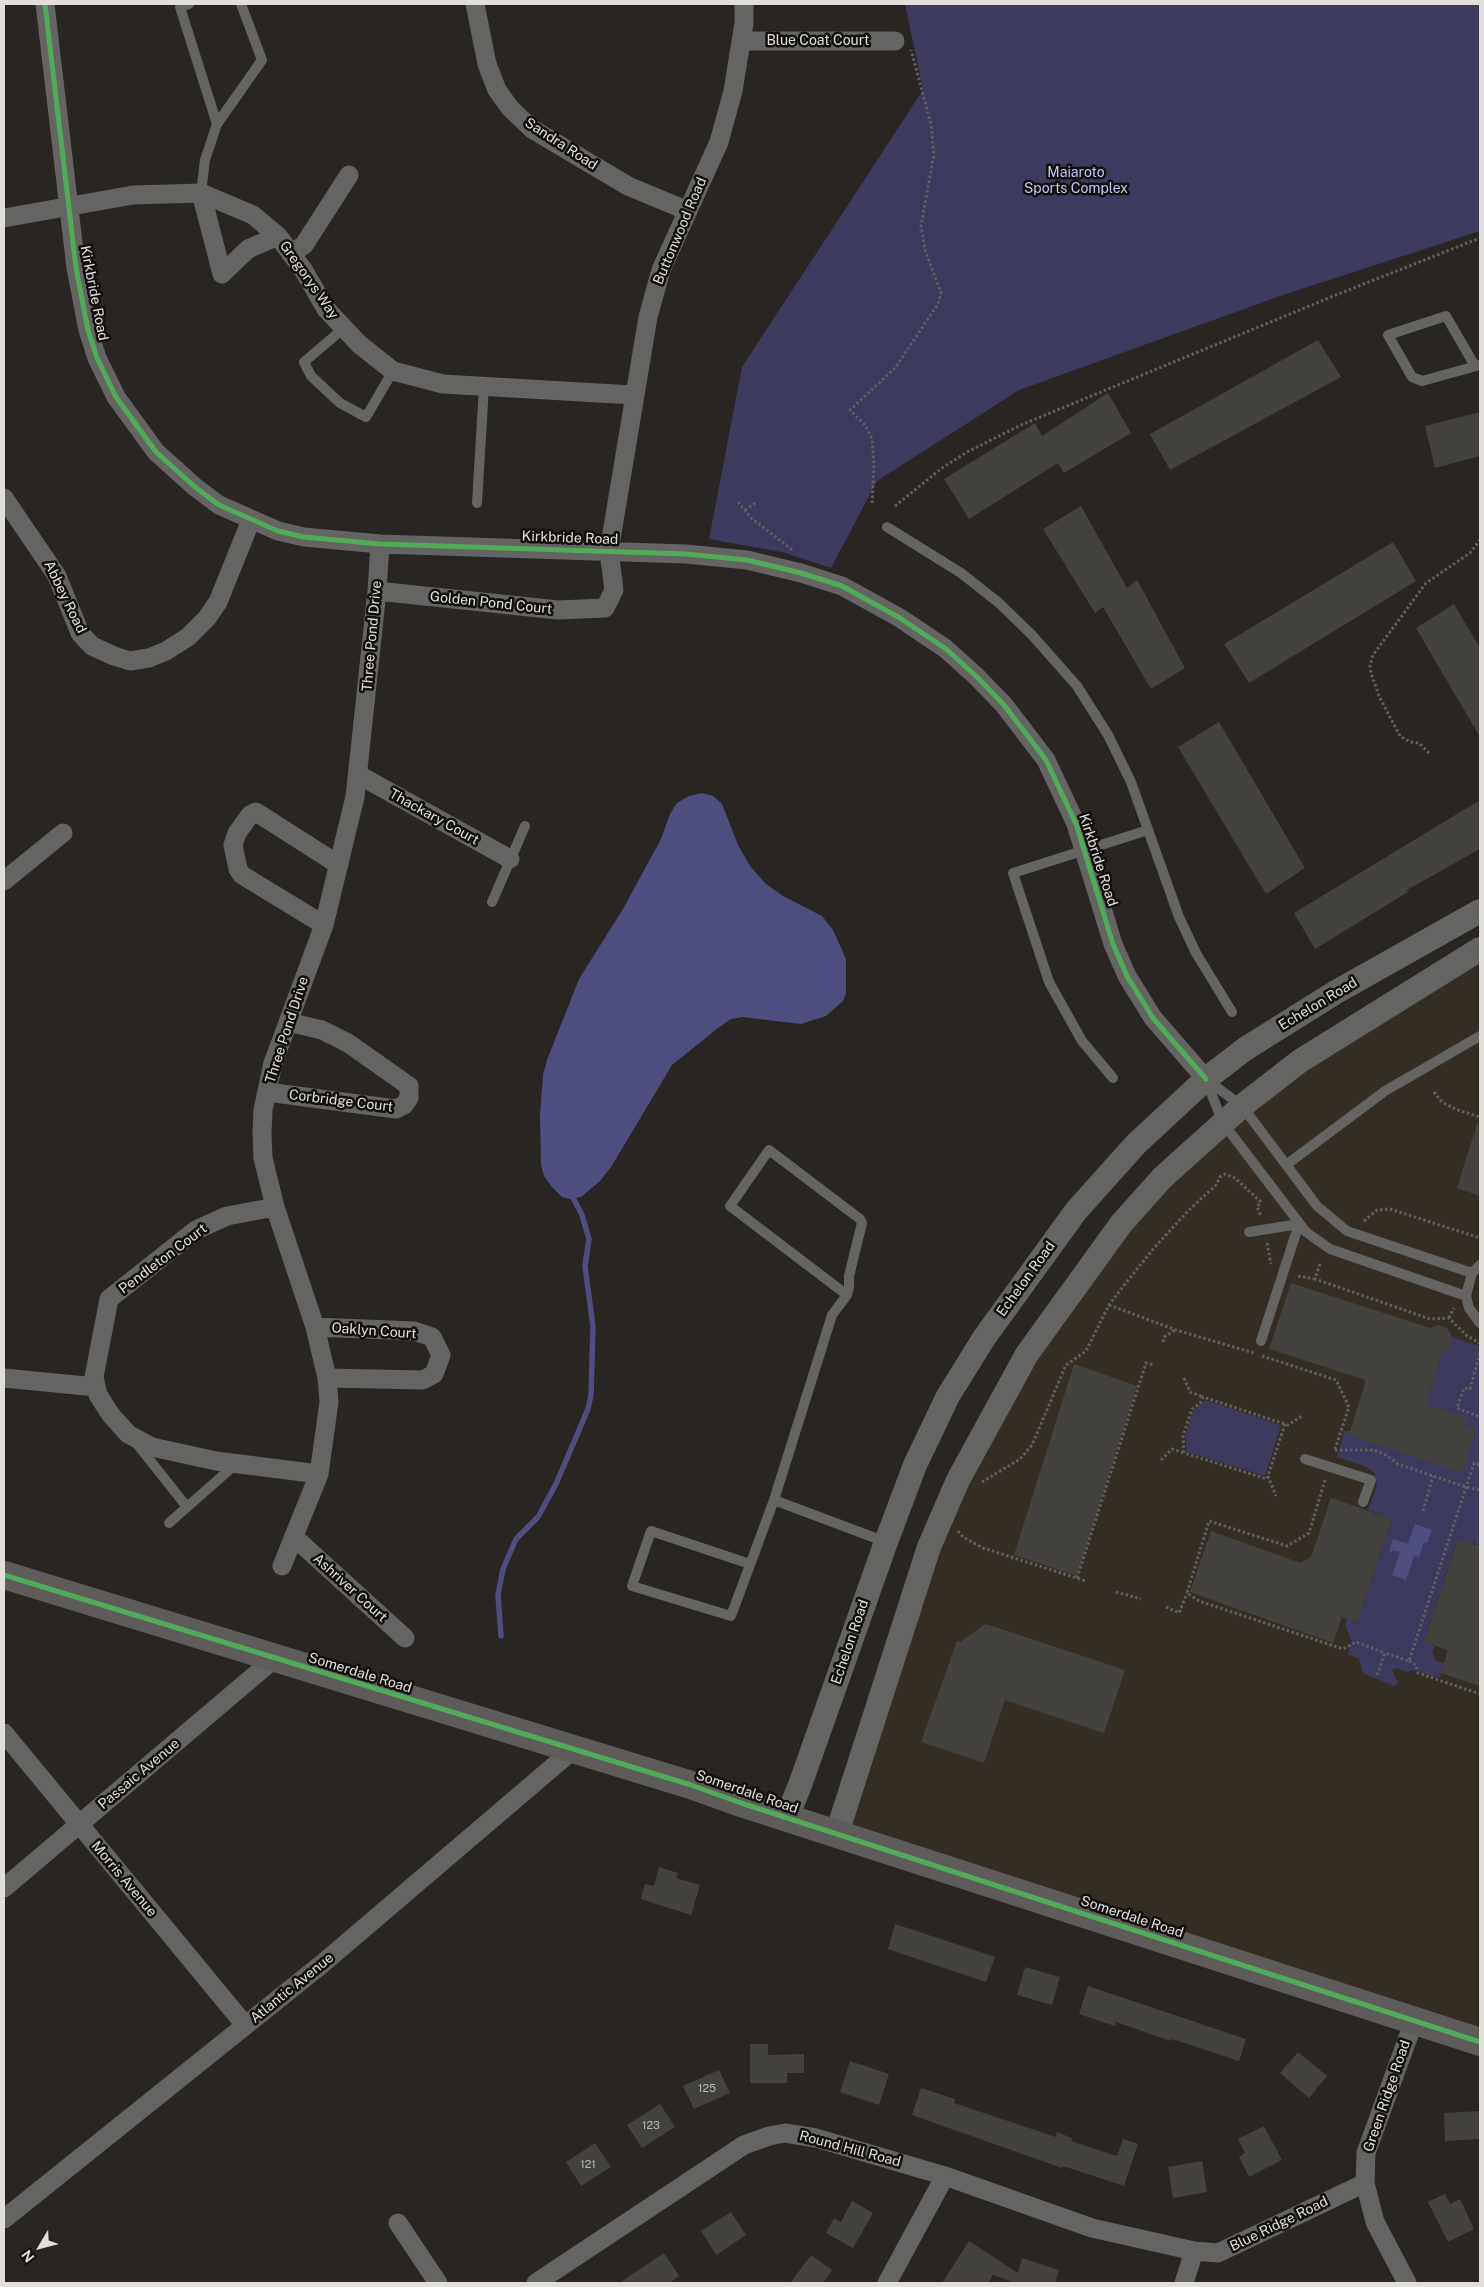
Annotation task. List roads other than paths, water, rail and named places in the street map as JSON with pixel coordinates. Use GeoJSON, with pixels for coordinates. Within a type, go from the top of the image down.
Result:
{"type":"FeatureCollection","features":[{"type":"Feature","properties":{"kind":"main road","name":"Somerdale Road"},"geometry":{"type":"LineString","coordinates":[[4,1575],[274,1659],[691,1784],[787,1817],[1480,2042]]}},
{"type":"Feature","properties":{"kind":"street","name":"Kirkbride Road"},"geometry":{"type":"LineString","coordinates":[[45,4],[76,268],[88,330],[97,358],[116,397],[156,452],[211,499],[251,520],[278,531],[304,537],[380,544],[686,554],[747,560],[776,566],[842,586],[900,618],[946,649],[971,671],[1004,705],[1046,760],[1062,790],[1085,852],[1113,944],[1127,976],[1153,1018],[1206,1079]]}},
{"type":"Feature","properties":{"kind":"street","name":"Sandra Road"},"geometry":{"type":"LineString","coordinates":[[475,4],[487,64],[498,90],[510,108],[532,128],[628,186],[688,211]]}},
{"type":"Feature","properties":{"kind":"street","name":"Buttonwood Road"},"geometry":{"type":"LineString","coordinates":[[605,608],[614,590],[609,551],[648,317],[661,270],[719,142],[733,91],[741,41],[744,4]]}},
{"type":"Feature","properties":{"kind":"street","name":"Blue Coat Court"},"geometry":{"type":"LineString","coordinates":[[741,41],[895,41]]}},
{"type":"Feature","properties":{"kind":"street"},"geometry":{"type":"LineString","coordinates":[[291,254],[304,245],[350,175]]}},
{"type":"Feature","properties":{"kind":"street","name":"Gregorys Way"},"geometry":{"type":"LineString","coordinates":[[4,218],[133,195],[202,193],[253,215],[278,236],[326,309],[359,344],[393,371],[443,384],[634,395]]}},
{"type":"Feature","properties":{"kind":"street"},"geometry":{"type":"LineString","coordinates":[[202,193],[222,274],[248,250],[278,236]]}},
{"type":"Feature","properties":{"kind":"street","name":"Abbey Road"},"geometry":{"type":"LineString","coordinates":[[4,498],[57,576],[80,633],[92,646],[130,661],[150,658],[166,652],[188,637],[207,618],[218,602],[251,520]]}},
{"type":"Feature","properties":{"kind":"street","name":"Three Pond Drive"},"geometry":{"type":"LineString","coordinates":[[282,1566],[319,1474],[328,1422],[329,1402],[315,1327],[275,1207],[263,1158],[262,1133],[267,1092],[274,1063],[324,925],[359,774],[380,544]]}},
{"type":"Feature","properties":{"kind":"street","name":"Golden Pond Court"},"geometry":{"type":"LineString","coordinates":[[377,591],[558,610],[605,608]]}},
{"type":"Feature","properties":{"kind":"street","name":"Thackary Court"},"geometry":{"type":"LineString","coordinates":[[359,774],[510,859]]}},
{"type":"Feature","properties":{"kind":"street"},"geometry":{"type":"LineString","coordinates":[[324,925],[242,875],[238,869],[233,845],[237,833],[250,814],[256,812],[339,865]]}},
{"type":"Feature","properties":{"kind":"street"},"geometry":{"type":"LineString","coordinates":[[4,881],[63,833]]}},
{"type":"Feature","properties":{"kind":"street","name":"Echelon Road"},"geometry":{"type":"LineString","coordinates":[[787,1817],[915,1465],[948,1396],[984,1338],[1076,1211],[1136,1144],[1206,1079],[1246,1049],[1336,992],[1480,911]]}},
{"type":"Feature","properties":{"kind":"street"},"geometry":{"type":"LineString","coordinates":[[837,1833],[929,1547],[958,1480],[1027,1354],[1121,1224],[1162,1178],[1242,1106],[1300,1061],[1480,948]]}},
{"type":"Feature","properties":{"kind":"street","name":"Corbridge Court"},"geometry":{"type":"LineString","coordinates":[[267,1092],[396,1109],[404,1106],[409,1098],[409,1086],[348,1043],[322,1030],[288,1022]]}},
{"type":"Feature","properties":{"kind":"street","name":"Pendleton Court"},"geometry":{"type":"LineString","coordinates":[[275,1207],[227,1216],[196,1230],[109,1299],[94,1377],[98,1395],[111,1415],[128,1434],[152,1447],[237,1463],[319,1474]]}},
{"type":"Feature","properties":{"kind":"street","name":"Oaklyn Court"},"geometry":{"type":"LineString","coordinates":[[315,1327],[414,1331],[432,1337],[441,1356],[434,1374],[423,1380],[326,1378]]}},
{"type":"Feature","properties":{"kind":"street"},"geometry":{"type":"LineString","coordinates":[[4,1378],[96,1387]]}},
{"type":"Feature","properties":{"kind":"street","name":"Ashriver Court"},"geometry":{"type":"LineString","coordinates":[[294,1537],[405,1638]]}},
{"type":"Feature","properties":{"kind":"street","name":"Passaic Avenue"},"geometry":{"type":"LineString","coordinates":[[4,1888],[274,1659]]}},
{"type":"Feature","properties":{"kind":"street","name":"Morris Avenue"},"geometry":{"type":"LineString","coordinates":[[4,1733],[246,2026]]}},
{"type":"Feature","properties":{"kind":"street","name":"Atlantic Avenue"},"geometry":{"type":"LineString","coordinates":[[4,2219],[322,1964],[574,1749]]}},
{"type":"Feature","properties":{"kind":"street","name":"Green Ridge Road"},"geometry":{"type":"LineString","coordinates":[[1407,2283],[1375,2222],[1365,2183],[1366,2153],[1414,2021]]}},
{"type":"Feature","properties":{"kind":"street","name":"Round Hill Road"},"geometry":{"type":"LineString","coordinates":[[536,2283],[744,2146],[769,2136],[785,2133],[816,2138],[945,2176],[1092,2228],[1194,2251]]}},
{"type":"Feature","properties":{"kind":"street"},"geometry":{"type":"LineString","coordinates":[[887,2283],[945,2176]]}},
{"type":"Feature","properties":{"kind":"street","name":"Blue Ridge Road"},"geometry":{"type":"LineString","coordinates":[[1194,2251],[1218,2253],[1365,2183]]}},
{"type":"Feature","properties":{"kind":"street"},"geometry":{"type":"LineString","coordinates":[[398,2223],[438,2283]]}},
{"type":"Feature","properties":{"kind":"street"},"geometry":{"type":"LineString","coordinates":[[1184,2283],[1194,2251]]}},
{"type":"Feature","properties":{"kind":"lane"},"geometry":{"type":"LineString","coordinates":[[189,4],[180,7],[217,124]]}},
{"type":"Feature","properties":{"kind":"lane"},"geometry":{"type":"LineString","coordinates":[[202,193],[205,160],[217,124],[262,60],[241,4]]}},
{"type":"Feature","properties":{"kind":"lane"},"geometry":{"type":"LineString","coordinates":[[1446,316],[1478,366],[1422,381],[1412,378],[1388,335],[1446,316]]}},
{"type":"Feature","properties":{"kind":"lane"},"geometry":{"type":"LineString","coordinates":[[344,328],[304,362],[311,376],[340,403],[366,417],[393,371]]}},
{"type":"Feature","properties":{"kind":"lane"},"geometry":{"type":"LineString","coordinates":[[477,503],[484,386]]}},
{"type":"Feature","properties":{"kind":"lane"},"geometry":{"type":"LineString","coordinates":[[887,527],[961,573],[1000,603],[1032,635],[1077,686],[1108,735],[1124,766],[1179,916],[1196,952],[1232,1012]]}},
{"type":"Feature","properties":{"kind":"lane"},"geometry":{"type":"LineString","coordinates":[[492,902],[525,826]]}},
{"type":"Feature","properties":{"kind":"lane"},"geometry":{"type":"LineString","coordinates":[[1113,1078],[1082,1041],[1064,1012],[1049,982],[1013,873],[1085,852],[1148,830]]}},
{"type":"Feature","properties":{"kind":"lane"},"geometry":{"type":"LineString","coordinates":[[1286,1165],[1385,1091],[1480,1036]]}},
{"type":"Feature","properties":{"kind":"lane"},"geometry":{"type":"LineString","coordinates":[[1206,1079],[1242,1106],[1317,1206],[1347,1231],[1472,1273]]}},
{"type":"Feature","properties":{"kind":"lane"},"geometry":{"type":"LineString","coordinates":[[1206,1079],[1223,1123],[1299,1224],[1330,1249],[1466,1296]]}},
{"type":"Feature","properties":{"kind":"lane"},"geometry":{"type":"LineString","coordinates":[[750,1564],[651,1531],[632,1586],[731,1616],[774,1500],[832,1315],[846,1295],[849,1288],[848,1276],[862,1223],[860,1219],[769,1150],[730,1206],[846,1295]]}},
{"type":"Feature","properties":{"kind":"lane"},"geometry":{"type":"LineString","coordinates":[[1249,1232],[1299,1224]]}},
{"type":"Feature","properties":{"kind":"lane"},"geometry":{"type":"LineString","coordinates":[[1261,1341],[1299,1224]]}},
{"type":"Feature","properties":{"kind":"lane"},"geometry":{"type":"LineString","coordinates":[[1480,1264],[1472,1273],[1466,1296],[1469,1308],[1480,1323]]}},
{"type":"Feature","properties":{"kind":"lane","name":"Pendleton Court"},"geometry":{"type":"LineString","coordinates":[[128,1434],[187,1507]]}},
{"type":"Feature","properties":{"kind":"lane"},"geometry":{"type":"LineString","coordinates":[[1305,1459],[1370,1480],[1363,1502]]}},
{"type":"Feature","properties":{"kind":"lane"},"geometry":{"type":"LineString","coordinates":[[169,1523],[237,1463]]}},
{"type":"Feature","properties":{"kind":"lane"},"geometry":{"type":"LineString","coordinates":[[774,1500],[886,1542]]}},
{"type":"Feature","properties":{"kind":"water"},"geometry":{"type":"Polygon","coordinates":[[[702,793],[713,796],[722,804],[738,845],[750,866],[766,884],[783,896],[822,916],[833,930],[846,959],[846,993],[843,1001],[826,1016],[801,1024],[742,1017],[731,1019],[718,1028],[672,1065],[611,1167],[600,1181],[581,1197],[570,1199],[562,1197],[544,1176],[541,1165],[540,1115],[543,1075],[547,1060],[579,979],[623,909],[661,839],[670,814],[677,803],[689,796],[702,793]]]}},
{"type":"Feature","properties":{"kind":"water"},"geometry":{"type":"Polygon","coordinates":[[[1415,1524],[1432,1530],[1427,1543],[1424,1542],[1419,1557],[1414,1556],[1406,1580],[1392,1575],[1400,1552],[1393,1550],[1392,1553],[1389,1552],[1393,1539],[1408,1544],[1415,1524]]]}},
{"type":"Feature","properties":{"kind":"waterway"},"geometry":{"type":"LineString","coordinates":[[501,1636],[498,1595],[503,1569],[516,1539],[538,1517],[556,1484],[588,1409],[591,1395],[593,1327],[585,1266],[589,1239],[582,1215],[570,1192]]}},
{"type":"Feature","properties":{"kind":"park label","name":"Maiaroto Sports Complex"},"geometry":{"type":"Point","coordinates":[1076,182]}}]}
